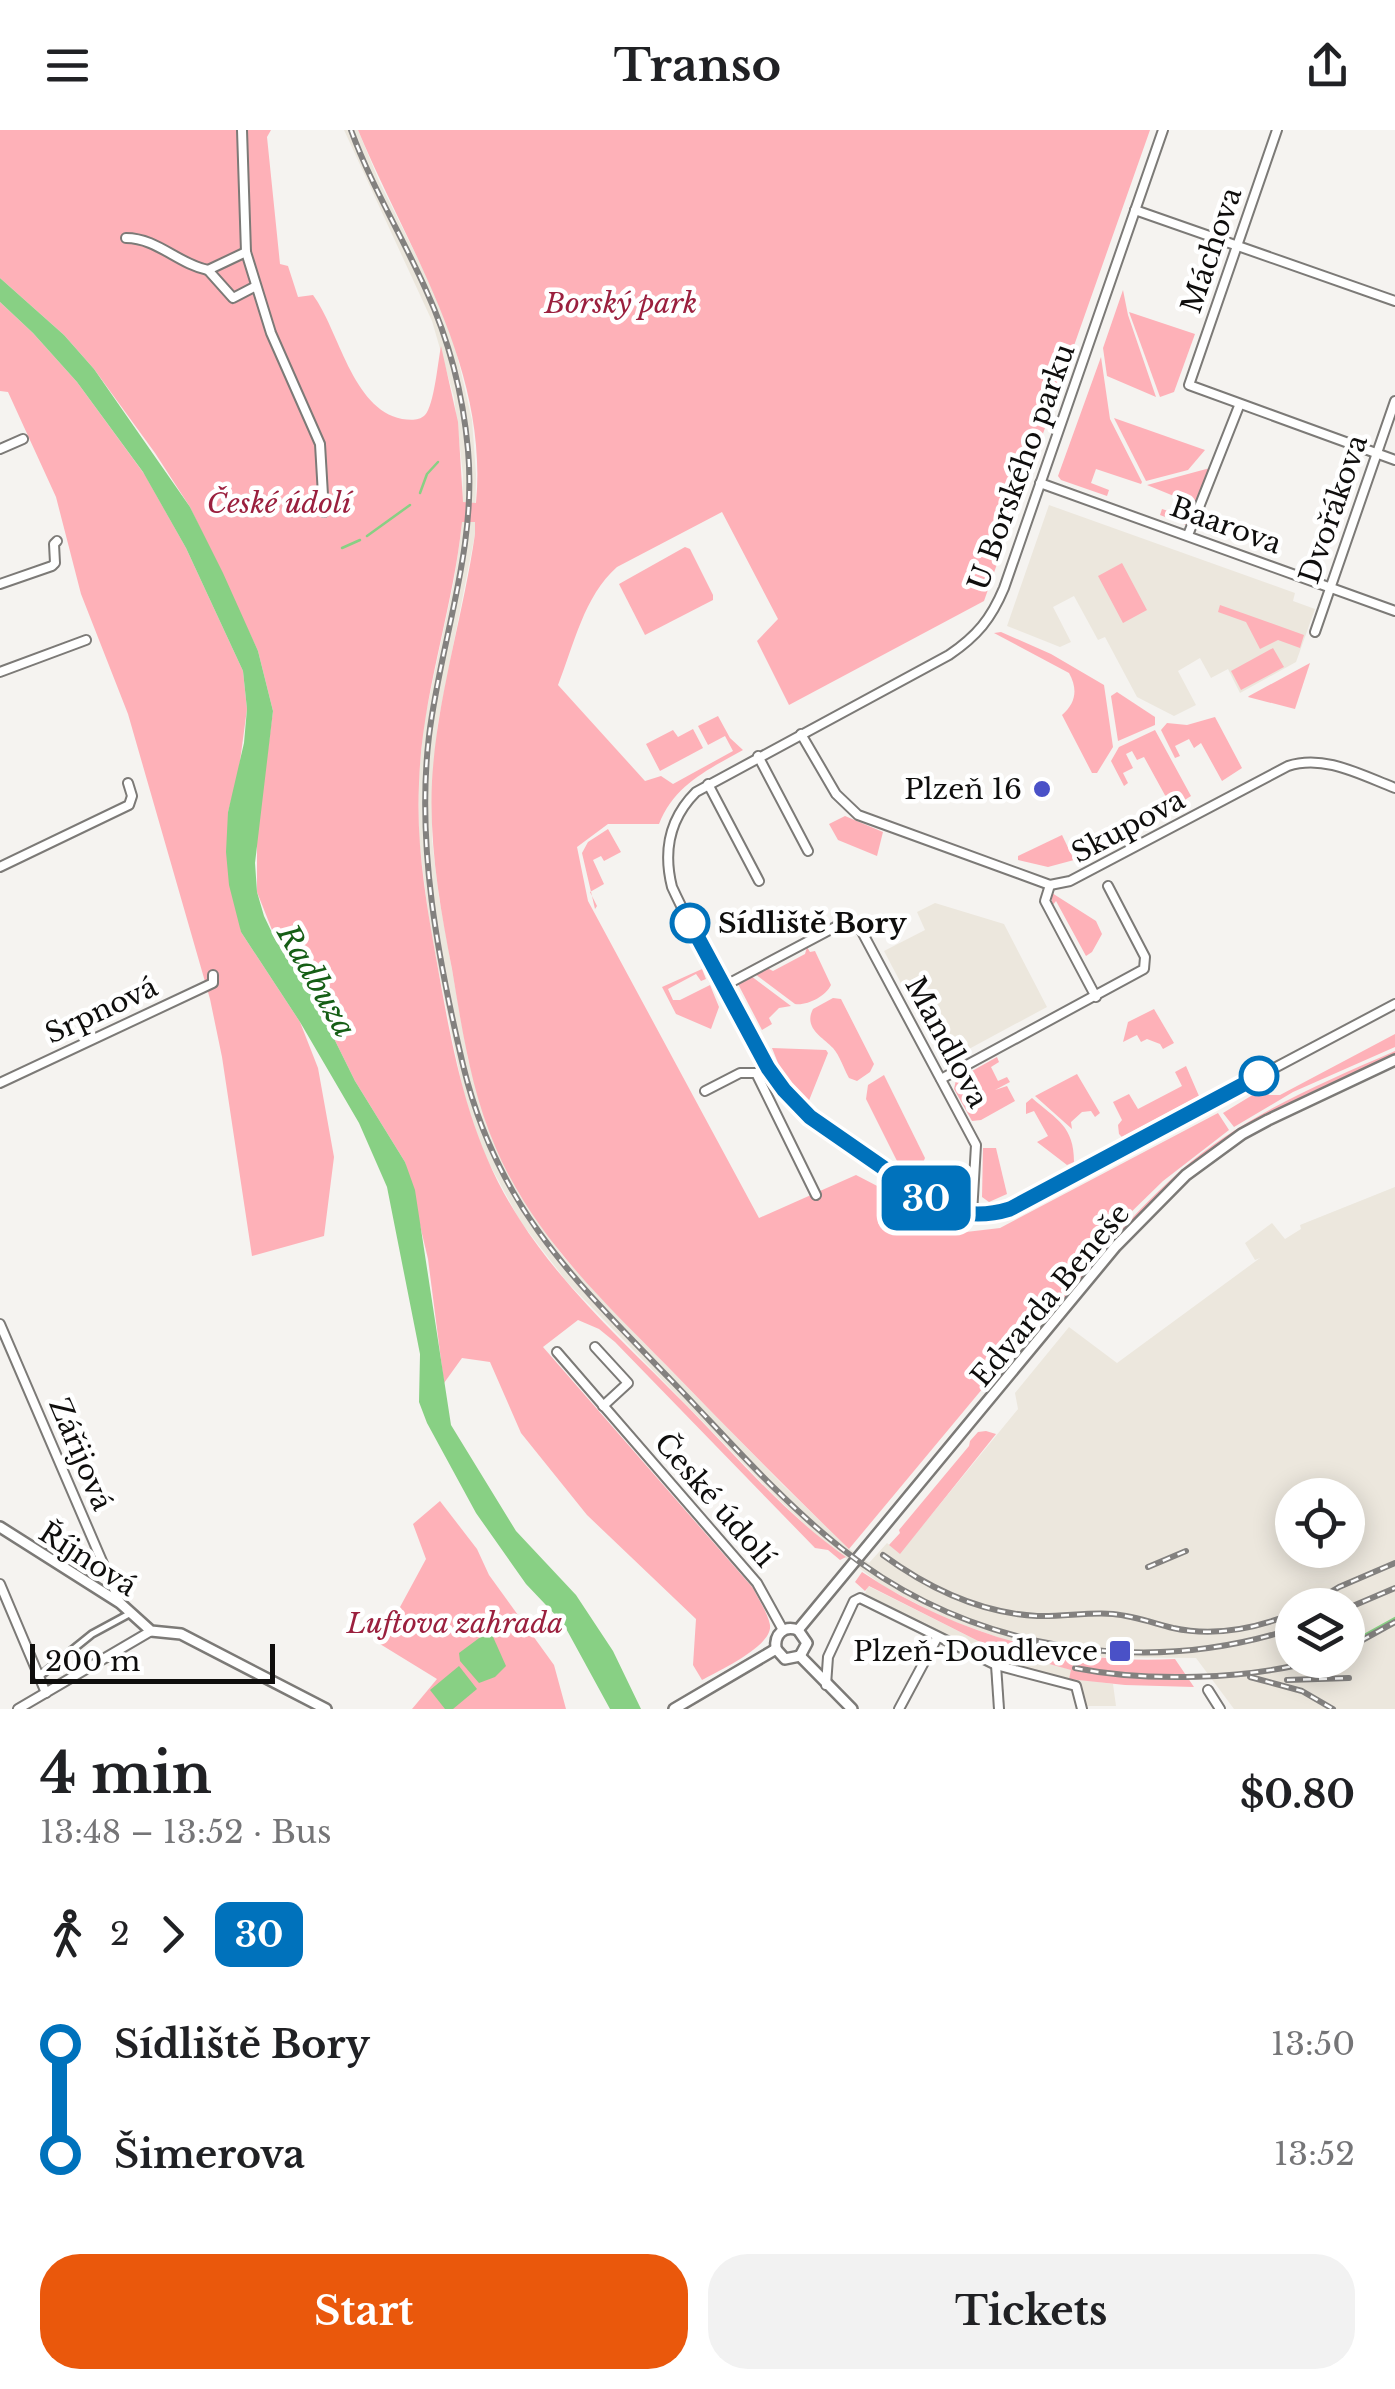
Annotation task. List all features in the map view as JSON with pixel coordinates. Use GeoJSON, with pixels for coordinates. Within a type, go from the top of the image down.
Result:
{"type":"FeatureCollection","features":[{"type":"Feature","properties":{"kind":"street"},"geometry":{"type":"LineString","coordinates":[[242,130],[246,252],[270,333],[320,444],[324,512]]}},
{"type":"Feature","properties":{"kind":"street","name":"U Borského parku"},"geometry":{"type":"LineString","coordinates":[[972,1214],[937,1205],[836,1136],[805,1112],[768,1068],[678,901],[668,870],[669,840],[681,809],[708,784],[949,654],[981,631],[1004,588],[1163,130]]}},
{"type":"Feature","properties":{"kind":"street","name":"Máchova"},"geometry":{"type":"LineString","coordinates":[[1239,406],[1189,385],[1277,130]]}},
{"type":"Feature","properties":{"kind":"street"},"geometry":{"type":"LineString","coordinates":[[1135,210],[1395,301]]}},
{"type":"Feature","properties":{"kind":"street"},"geometry":{"type":"LineString","coordinates":[[126,238],[151,242],[166,254],[208,270],[233,298],[256,286]]}},
{"type":"Feature","properties":{"kind":"street"},"geometry":{"type":"LineString","coordinates":[[208,270],[246,252]]}},
{"type":"Feature","properties":{"kind":"street","name":"Dvořákova"},"geometry":{"type":"LineString","coordinates":[[1315,632],[1395,401]]}},
{"type":"Feature","properties":{"kind":"street"},"geometry":{"type":"LineString","coordinates":[[1188,535],[1239,406],[1395,460]]}},
{"type":"Feature","properties":{"kind":"street"},"geometry":{"type":"LineString","coordinates":[[0,449],[23,439]]}},
{"type":"Feature","properties":{"kind":"street","name":"Baarova"},"geometry":{"type":"LineString","coordinates":[[1040,483],[1395,611]]}},
{"type":"Feature","properties":{"kind":"street"},"geometry":{"type":"LineString","coordinates":[[0,584],[56,563],[57,541]]}},
{"type":"Feature","properties":{"kind":"street"},"geometry":{"type":"LineString","coordinates":[[0,672],[86,640]]}},
{"type":"Feature","properties":{"kind":"street","name":"Skupova"},"geometry":{"type":"LineString","coordinates":[[801,734],[836,794],[858,815],[1050,885],[1070,881],[1305,760],[1324,762],[1395,788]]}},
{"type":"Feature","properties":{"kind":"street"},"geometry":{"type":"LineString","coordinates":[[758,756],[808,851]]}},
{"type":"Feature","properties":{"kind":"street"},"geometry":{"type":"LineString","coordinates":[[0,867],[129,806],[132,796],[128,783]]}},
{"type":"Feature","properties":{"kind":"street"},"geometry":{"type":"LineString","coordinates":[[708,784],[759,880]]}},
{"type":"Feature","properties":{"kind":"street"},"geometry":{"type":"LineString","coordinates":[[1050,885],[1045,901],[1096,997]]}},
{"type":"Feature","properties":{"kind":"street"},"geometry":{"type":"LineString","coordinates":[[942,1080],[1141,973],[1146,966],[1145,957],[1108,886]]}},
{"type":"Feature","properties":{"kind":"street","name":"Mandlova"},"geometry":{"type":"LineString","coordinates":[[724,986],[837,926],[856,926],[867,938],[976,1145],[972,1214]]}},
{"type":"Feature","properties":{"kind":"street","name":"Srpnová"},"geometry":{"type":"LineString","coordinates":[[0,1082],[213,983],[213,975]]}},
{"type":"Feature","properties":{"kind":"street"},"geometry":{"type":"LineString","coordinates":[[972,1214],[1010,1209],[1395,1004]]}},
{"type":"Feature","properties":{"kind":"street","name":"Edvarda Beneše"},"geometry":{"type":"LineString","coordinates":[[798,1630],[1116,1246],[1186,1175],[1255,1127],[1298,1103],[1395,1060]]}},
{"type":"Feature","properties":{"kind":"street"},"geometry":{"type":"LineString","coordinates":[[705,1091],[740,1074],[757,1074],[768,1068]]}},
{"type":"Feature","properties":{"kind":"street"},"geometry":{"type":"LineString","coordinates":[[757,1074],[816,1194]]}},
{"type":"Feature","properties":{"kind":"street","name":"Zářijová"},"geometry":{"type":"LineString","coordinates":[[0,1324],[120,1603]]}},
{"type":"Feature","properties":{"kind":"street"},"geometry":{"type":"LineString","coordinates":[[595,1346],[628,1382],[604,1406]]}},
{"type":"Feature","properties":{"kind":"street","name":"České údolí"},"geometry":{"type":"LineString","coordinates":[[557,1352],[757,1583],[783,1630]]}},
{"type":"Feature","properties":{"kind":"street","name":"Říjnová"},"geometry":{"type":"LineString","coordinates":[[0,1528],[120,1603],[150,1631]]}},
{"type":"Feature","properties":{"kind":"street"},"geometry":{"type":"LineString","coordinates":[[0,1584],[46,1693]]}},
{"type":"Feature","properties":{"kind":"street"},"geometry":{"type":"LineString","coordinates":[[826,1685],[828,1657],[857,1598],[996,1665],[1076,1686],[1082,1709]]}},
{"type":"Feature","properties":{"kind":"street"},"geometry":{"type":"LineString","coordinates":[[38,1677],[92,1634],[132,1613]]}},
{"type":"Feature","properties":{"kind":"street"},"geometry":{"type":"LineString","coordinates":[[783,1630],[798,1630],[806,1643],[800,1656],[786,1658],[776,1649],[776,1638],[783,1630]]}},
{"type":"Feature","properties":{"kind":"street"},"geometry":{"type":"LineString","coordinates":[[18,1709],[150,1631],[181,1634],[326,1709]]}},
{"type":"Feature","properties":{"kind":"street"},"geometry":{"type":"LineString","coordinates":[[898,1709],[937,1638]]}},
{"type":"Feature","properties":{"kind":"street"},"geometry":{"type":"LineString","coordinates":[[674,1709],[776,1649]]}},
{"type":"Feature","properties":{"kind":"street"},"geometry":{"type":"LineString","coordinates":[[800,1656],[852,1709]]}},
{"type":"Feature","properties":{"kind":"street"},"geometry":{"type":"LineString","coordinates":[[996,1665],[999,1709]]}},
{"type":"Feature","properties":{"kind":"street"},"geometry":{"type":"LineString","coordinates":[[1208,1690],[1220,1709]]}},
{"type":"Feature","properties":{"kind":"shaded area"},"geometry":{"type":"Polygon","coordinates":[[[344,130],[358,130],[432,287],[454,342],[472,420],[475,534],[438,723],[432,840],[468,1059],[487,1126],[518,1192],[562,1255],[783,1485],[869,1563],[887,1543],[900,1553],[1018,1409],[1015,1393],[1069,1327],[1117,1363],[1260,1258],[1255,1260],[1245,1243],[1272,1223],[1285,1239],[1301,1229],[1300,1225],[1395,1187],[1395,1709],[1234,1709],[1196,1658],[1091,1657],[1014,1643],[944,1618],[883,1586],[817,1536],[773,1494],[567,1282],[520,1221],[483,1152],[464,1095],[430,928],[419,840],[418,784],[424,722],[461,532],[463,475],[454,397],[432,321],[344,130]]]}},
{"type":"Feature","properties":{"kind":"shaded area"},"geometry":{"type":"Polygon","coordinates":[[[0,278],[64,335],[94,369],[190,507],[258,651],[273,711],[255,863],[264,916],[313,996],[355,1081],[405,1162],[415,1190],[451,1425],[516,1531],[576,1595],[613,1651],[641,1709],[610,1709],[563,1623],[526,1584],[476,1513],[427,1423],[419,1402],[420,1354],[387,1187],[359,1123],[241,932],[229,885],[228,812],[244,743],[247,709],[243,671],[186,548],[143,472],[77,382],[0,302],[0,278]]]}},
{"type":"Feature","properties":{"kind":"shaded area"},"geometry":{"type":"Polygon","coordinates":[[[1049,505],[1295,593],[1293,601],[1315,609],[1296,662],[1240,693],[1228,669],[1211,678],[1200,658],[1178,671],[1196,705],[1174,716],[1137,697],[1105,637],[1098,640],[1074,596],[1053,607],[1071,642],[1060,647],[1007,626],[1049,505]]]}},
{"type":"Feature","properties":{"kind":"shaded area"},"geometry":{"type":"Polygon","coordinates":[[[935,903],[1004,924],[1047,1007],[943,1063],[884,951],[925,930],[917,912],[935,903]]]}},
{"type":"Feature","properties":{"kind":"shaded area"},"geometry":{"type":"Polygon","coordinates":[[[868,1586],[992,1648],[1072,1670],[1085,1680],[1113,1684],[1116,1706],[1081,1706],[1075,1686],[996,1665],[863,1599],[868,1586]]]}},
{"type":"Feature","properties":{"kind":"shaded area"},"geometry":{"type":"Polygon","coordinates":[[[490,1630],[506,1666],[495,1677],[479,1683],[460,1661],[459,1653],[490,1630]]]}},
{"type":"Feature","properties":{"kind":"shaded area"},"geometry":{"type":"Polygon","coordinates":[[[459,1666],[477,1689],[453,1709],[445,1709],[430,1690],[459,1666]]]}},
{"type":"Feature","properties":{"kind":"green space","name":"Borský park"},"geometry":{"type":"Polygon","coordinates":[[[0,130],[271,130],[267,137],[280,264],[288,266],[298,297],[313,295],[359,385],[385,412],[402,419],[420,418],[428,410],[441,346],[458,422],[463,502],[476,503],[477,453],[458,357],[441,310],[358,130],[1150,130],[984,601],[789,705],[757,641],[778,619],[722,512],[617,567],[596,592],[581,622],[558,685],[645,781],[661,776],[673,784],[733,751],[725,736],[708,745],[698,726],[718,716],[730,738],[743,750],[683,788],[659,824],[608,824],[577,847],[588,901],[759,1218],[856,1175],[966,1232],[1000,1228],[1218,1113],[1229,1130],[1163,1181],[1123,1220],[849,1549],[570,1264],[510,1178],[487,1125],[464,1037],[432,829],[432,781],[439,719],[475,534],[475,522],[462,522],[426,717],[418,806],[433,941],[457,1064],[476,1128],[502,1190],[520,1220],[577,1294],[763,1485],[846,1557],[840,1560],[828,1550],[815,1548],[599,1329],[578,1320],[543,1347],[753,1588],[765,1611],[770,1625],[763,1641],[702,1680],[693,1665],[696,1619],[587,1515],[521,1433],[490,1362],[462,1358],[444,1383],[428,1259],[405,1162],[355,1081],[313,996],[276,940],[257,892],[257,830],[273,711],[258,651],[190,507],[155,453],[64,335],[0,278],[0,130]]]}},
{"type":"Feature","properties":{"kind":"green space"},"geometry":{"type":"Polygon","coordinates":[[[1123,290],[1156,397],[1107,376],[1103,348],[1123,290]]]}},
{"type":"Feature","properties":{"kind":"green space"},"geometry":{"type":"Polygon","coordinates":[[[0,302],[77,382],[145,475],[186,548],[243,671],[247,709],[238,776],[228,812],[241,932],[300,1022],[318,1068],[334,1157],[324,1236],[252,1256],[210,999],[128,714],[81,594],[56,497],[8,392],[0,391],[0,302]]]}},
{"type":"Feature","properties":{"kind":"green space"},"geometry":{"type":"Polygon","coordinates":[[[1129,312],[1195,334],[1174,392],[1160,397],[1129,312]]]}},
{"type":"Feature","properties":{"kind":"green space"},"geometry":{"type":"Polygon","coordinates":[[[1101,357],[1110,419],[1142,482],[1096,469],[1091,483],[1109,490],[1107,496],[1058,476],[1101,357]]]}},
{"type":"Feature","properties":{"kind":"green space"},"geometry":{"type":"Polygon","coordinates":[[[1114,418],[1205,450],[1188,470],[1146,481],[1114,418]]]}},
{"type":"Feature","properties":{"kind":"green space"},"geometry":{"type":"Polygon","coordinates":[[[1210,468],[1189,526],[1160,515],[1162,509],[1181,515],[1186,501],[1147,485],[1210,468]]]}},
{"type":"Feature","properties":{"kind":"green space"},"geometry":{"type":"Polygon","coordinates":[[[685,547],[690,549],[713,600],[645,635],[619,584],[685,547]]]}},
{"type":"Feature","properties":{"kind":"green space"},"geometry":{"type":"Polygon","coordinates":[[[1122,563],[1147,610],[1123,623],[1098,576],[1122,563]]]}},
{"type":"Feature","properties":{"kind":"green space"},"geometry":{"type":"Polygon","coordinates":[[[1220,605],[1304,635],[1300,648],[1278,640],[1260,649],[1246,622],[1218,612],[1220,605]]]}},
{"type":"Feature","properties":{"kind":"green space"},"geometry":{"type":"Polygon","coordinates":[[[1001,632],[1051,654],[1104,685],[1113,747],[1097,773],[1092,773],[1062,715],[1074,696],[1069,673],[994,633],[1001,632]]]}},
{"type":"Feature","properties":{"kind":"green space"},"geometry":{"type":"Polygon","coordinates":[[[1273,648],[1284,667],[1241,690],[1231,671],[1273,648]]]}},
{"type":"Feature","properties":{"kind":"green space"},"geometry":{"type":"Polygon","coordinates":[[[1310,663],[1295,709],[1248,697],[1249,696],[1310,663]]]}},
{"type":"Feature","properties":{"kind":"green space"},"geometry":{"type":"Polygon","coordinates":[[[1117,692],[1155,717],[1155,725],[1118,741],[1111,696],[1117,692]]]}},
{"type":"Feature","properties":{"kind":"green space"},"geometry":{"type":"Polygon","coordinates":[[[1215,717],[1242,768],[1222,781],[1201,743],[1194,748],[1189,739],[1175,746],[1180,756],[1175,758],[1161,730],[1167,723],[1187,725],[1215,717]]]}},
{"type":"Feature","properties":{"kind":"green space"},"geometry":{"type":"Polygon","coordinates":[[[693,729],[703,748],[660,771],[646,744],[673,730],[678,737],[693,729]]]}},
{"type":"Feature","properties":{"kind":"green space"},"geometry":{"type":"Polygon","coordinates":[[[1155,730],[1191,796],[1172,808],[1144,757],[1137,760],[1132,751],[1126,754],[1133,768],[1123,773],[1128,783],[1124,786],[1111,761],[1119,747],[1155,730]]]}},
{"type":"Feature","properties":{"kind":"green space"},"geometry":{"type":"Polygon","coordinates":[[[845,816],[883,832],[877,856],[838,840],[829,824],[845,816]]]}},
{"type":"Feature","properties":{"kind":"green space"},"geometry":{"type":"Polygon","coordinates":[[[608,829],[621,852],[604,861],[601,856],[593,860],[604,884],[591,891],[582,853],[588,842],[608,829]]]}},
{"type":"Feature","properties":{"kind":"green space"},"geometry":{"type":"Polygon","coordinates":[[[1062,835],[1074,860],[1048,867],[1018,860],[1018,856],[1062,835]]]}},
{"type":"Feature","properties":{"kind":"green space"},"geometry":{"type":"Polygon","coordinates":[[[1052,893],[1096,921],[1102,934],[1086,956],[1056,901],[1052,906],[1052,893]]]}},
{"type":"Feature","properties":{"kind":"green space"},"geometry":{"type":"Polygon","coordinates":[[[807,947],[810,952],[815,951],[831,985],[816,999],[795,1004],[755,974],[767,968],[773,971],[805,954],[807,947]]]}},
{"type":"Feature","properties":{"kind":"green space"},"geometry":{"type":"Polygon","coordinates":[[[702,969],[706,979],[701,981],[696,974],[668,989],[673,1000],[680,1000],[710,985],[719,1007],[711,1029],[676,1014],[662,987],[702,969]]]}},
{"type":"Feature","properties":{"kind":"green space"},"geometry":{"type":"Polygon","coordinates":[[[751,976],[791,1006],[779,1008],[769,1018],[772,1024],[762,1030],[738,984],[751,976]]]}},
{"type":"Feature","properties":{"kind":"green space"},"geometry":{"type":"Polygon","coordinates":[[[833,998],[841,999],[874,1064],[857,1081],[849,1078],[835,1051],[810,1022],[813,1009],[833,998]]]}},
{"type":"Feature","properties":{"kind":"green space"},"geometry":{"type":"Polygon","coordinates":[[[1154,1009],[1174,1043],[1163,1049],[1147,1039],[1141,1042],[1137,1035],[1123,1042],[1128,1022],[1154,1009]]]}},
{"type":"Feature","properties":{"kind":"green space"},"geometry":{"type":"Polygon","coordinates":[[[1395,1034],[1395,1047],[1293,1092],[1234,1127],[1223,1113],[1264,1088],[1269,1095],[1280,1095],[1395,1034]]]}},
{"type":"Feature","properties":{"kind":"green space"},"geometry":{"type":"Polygon","coordinates":[[[772,1048],[828,1053],[808,1103],[782,1073],[772,1048]]]}},
{"type":"Feature","properties":{"kind":"green space"},"geometry":{"type":"Polygon","coordinates":[[[1395,1051],[1395,1055],[1283,1107],[1204,1156],[1147,1206],[1045,1319],[1127,1224],[1204,1151],[1283,1103],[1395,1051]]]}},
{"type":"Feature","properties":{"kind":"green space"},"geometry":{"type":"Polygon","coordinates":[[[997,1057],[999,1062],[991,1067],[998,1081],[1007,1077],[1010,1082],[995,1090],[1007,1086],[1015,1101],[972,1121],[954,1089],[956,1080],[997,1057]]]}},
{"type":"Feature","properties":{"kind":"green space"},"geometry":{"type":"Polygon","coordinates":[[[1186,1066],[1199,1096],[1122,1137],[1118,1125],[1122,1120],[1113,1102],[1129,1094],[1138,1109],[1182,1086],[1175,1072],[1186,1066]]]}},
{"type":"Feature","properties":{"kind":"green space"},"geometry":{"type":"Polygon","coordinates":[[[1077,1074],[1100,1113],[1095,1117],[1091,1111],[1082,1112],[1071,1122],[1072,1129],[1035,1096],[1077,1074]]]}},
{"type":"Feature","properties":{"kind":"green space"},"geometry":{"type":"Polygon","coordinates":[[[884,1075],[925,1158],[918,1175],[897,1161],[866,1099],[868,1085],[884,1075]]]}},
{"type":"Feature","properties":{"kind":"green space"},"geometry":{"type":"Polygon","coordinates":[[[1032,1098],[1067,1132],[1074,1162],[1067,1165],[1037,1142],[1048,1136],[1034,1111],[1026,1114],[1026,1103],[1032,1098]]]}},
{"type":"Feature","properties":{"kind":"green space"},"geometry":{"type":"Polygon","coordinates":[[[983,1148],[996,1148],[1007,1194],[989,1202],[982,1197],[983,1148]]]}},
{"type":"Feature","properties":{"kind":"green space"},"geometry":{"type":"Polygon","coordinates":[[[978,1432],[996,1434],[900,1554],[889,1545],[899,1530],[970,1441],[978,1432]]]}},
{"type":"Feature","properties":{"kind":"green space","name":"Luftova zahrada"},"geometry":{"type":"Polygon","coordinates":[[[440,1501],[554,1665],[566,1709],[412,1709],[437,1679],[380,1644],[426,1559],[413,1524],[440,1501]]]}},
{"type":"Feature","properties":{"kind":"green space"},"geometry":{"type":"Polygon","coordinates":[[[862,1572],[934,1613],[1011,1641],[1092,1657],[1175,1659],[1194,1687],[1069,1679],[1071,1670],[992,1648],[869,1586],[865,1591],[855,1582],[862,1572]]]}},
{"type":"Feature","properties":{"kind":"waterway"},"geometry":{"type":"LineString","coordinates":[[420,493],[427,474],[438,462]]}},
{"type":"Feature","properties":{"kind":"waterway"},"geometry":{"type":"LineString","coordinates":[[367,536],[410,505]]}},
{"type":"Feature","properties":{"kind":"waterway"},"geometry":{"type":"LineString","coordinates":[[342,548],[360,540]]}},
{"type":"Feature","properties":{"kind":"waterway"},"geometry":{"type":"LineString","coordinates":[[1365,1635],[1395,1618]]}},
{"type":"Feature","properties":{"kind":"railway"},"geometry":{"type":"LineString","coordinates":[[351,130],[434,309],[463,408],[468,450],[467,523],[429,736],[427,860],[445,984],[463,1065],[496,1160],[518,1201],[602,1309],[753,1467],[818,1529],[891,1582],[944,1610],[999,1631],[1057,1645],[1116,1652],[1175,1651],[1234,1644],[1275,1633]]}},
{"type":"Feature","properties":{"kind":"railway"},"geometry":{"type":"LineString","coordinates":[[1148,1567],[1186,1551]]}},
{"type":"Feature","properties":{"kind":"railway"},"geometry":{"type":"LineString","coordinates":[[883,1555],[956,1597],[1016,1614],[1113,1614],[1204,1632],[1275,1620]]}},
{"type":"Feature","properties":{"kind":"railway"},"geometry":{"type":"LineString","coordinates":[[1337,1588],[1395,1563]]}},
{"type":"Feature","properties":{"kind":"railway"},"geometry":{"type":"LineString","coordinates":[[1365,1601],[1395,1588]]}},
{"type":"Feature","properties":{"kind":"railway"},"geometry":{"type":"LineString","coordinates":[[1365,1639],[1395,1622]]}},
{"type":"Feature","properties":{"kind":"railway"},"geometry":{"type":"LineString","coordinates":[[1075,1668],[1164,1677],[1275,1670]]}},
{"type":"Feature","properties":{"kind":"railway"},"geometry":{"type":"LineString","coordinates":[[1250,1677],[1302,1691],[1333,1709]]}},
{"type":"Feature","properties":{"kind":"railway"},"geometry":{"type":"LineString","coordinates":[[1287,1680],[1349,1678]]}},
{"type":"Feature","properties":{"kind":"bus line","name":"30"},"geometry":{"type":"LineString","coordinates":[[690,923],[768,1068],[784,1090],[836,1136],[937,1205],[954,1212],[983,1214],[1010,1209],[1259,1076]]}},
{"type":"Feature","properties":{"kind":"place","name":"Plzeň 16"},"geometry":{"type":"Point","coordinates":[1042,789]}},
{"type":"Feature","properties":{"kind":"place","name":"Sídliště Bory"},"geometry":{"type":"Point","coordinates":[690,923]}},
{"type":"Feature","properties":{"kind":"place","name":"Plzeň-Doudlevce"},"geometry":{"type":"Point","coordinates":[1120,1651]}},
{"type":"Feature","properties":{"kind":"water label","name":"Radbuza"},"geometry":{"type":"Point","coordinates":[316,981]}}]}
